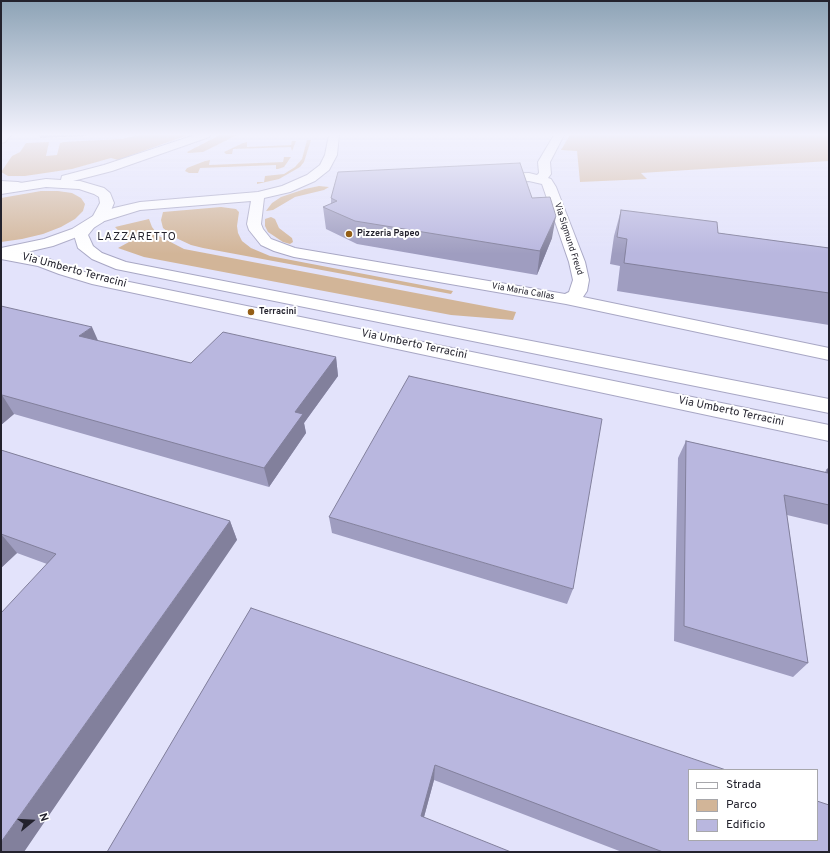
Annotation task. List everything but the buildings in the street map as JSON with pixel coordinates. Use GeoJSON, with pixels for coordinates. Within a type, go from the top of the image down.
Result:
{"type":"FeatureCollection","features":[{"type":"Feature","properties":{"kind":"main road"},"geometry":{"type":"LineString","coordinates":[[1,190],[18,186],[46,183],[80,175]]}},
{"type":"Feature","properties":{"kind":"main road"},"geometry":{"type":"LineString","coordinates":[[46,183],[80,185],[99,191],[109,189],[134,175]]}},
{"type":"Feature","properties":{"kind":"main road"},"geometry":{"type":"LineString","coordinates":[[1,253],[64,238],[93,222],[119,211],[154,204],[258,196],[286,189],[314,175]]}},
{"type":"Feature","properties":{"kind":"main road"},"geometry":{"type":"LineString","coordinates":[[318,175],[329,180]]}},
{"type":"Feature","properties":{"kind":"main road"},"geometry":{"type":"LineString","coordinates":[[483,179],[529,177],[540,179],[544,175]]}},
{"type":"Feature","properties":{"kind":"main road","name":"Via Sigmund Freud"},"geometry":{"type":"LineString","coordinates":[[540,179],[545,180],[550,187],[577,262],[581,280],[579,291],[575,296],[566,299]]}},
{"type":"Feature","properties":{"kind":"main road"},"geometry":{"type":"LineString","coordinates":[[1,185],[18,186]]}},
{"type":"Feature","properties":{"kind":"main road"},"geometry":{"type":"LineString","coordinates":[[109,189],[133,203],[154,204]]}},
{"type":"Feature","properties":{"kind":"main road"},"geometry":{"type":"LineString","coordinates":[[93,222],[106,208],[109,189]]}},
{"type":"Feature","properties":{"kind":"main road","name":"Via Maria Callas"},"geometry":{"type":"LineString","coordinates":[[258,196],[254,224],[256,230],[266,242],[279,248],[294,252],[566,299],[829,354]]}},
{"type":"Feature","properties":{"kind":"main road","name":"Via Umberto Terracini"},"geometry":{"type":"LineString","coordinates":[[93,222],[81,235],[86,248],[97,256],[122,266],[829,406]]}},
{"type":"Feature","properties":{"kind":"main road","name":"Via Umberto Terracini"},"geometry":{"type":"LineString","coordinates":[[1,253],[43,262],[65,271],[92,279],[829,432]]}},
{"type":"Feature","properties":{"kind":"green space"},"geometry":{"type":"Polygon","coordinates":[[[6,175],[33,175],[25,176],[6,175]]]}},
{"type":"Feature","properties":{"kind":"green space"},"geometry":{"type":"Polygon","coordinates":[[[286,175],[279,179],[257,184],[257,182],[264,182],[265,176],[286,175]]]}},
{"type":"Feature","properties":{"kind":"green space"},"geometry":{"type":"Polygon","coordinates":[[[579,175],[643,175],[647,179],[580,182],[579,175]]]}},
{"type":"Feature","properties":{"kind":"green space"},"geometry":{"type":"Polygon","coordinates":[[[319,186],[329,187],[324,190],[295,197],[273,210],[266,211],[272,203],[281,197],[319,186]]]}},
{"type":"Feature","properties":{"kind":"green space"},"geometry":{"type":"Polygon","coordinates":[[[41,191],[72,193],[81,198],[85,204],[83,211],[75,219],[61,227],[43,234],[1,242],[1,198],[41,191]]]}},
{"type":"Feature","properties":{"kind":"green space"},"geometry":{"type":"Polygon","coordinates":[[[221,207],[236,209],[239,212],[237,226],[238,233],[242,241],[251,248],[270,256],[453,291],[451,294],[203,248],[191,245],[176,238],[163,228],[161,220],[163,212],[221,207]]]}},
{"type":"Feature","properties":{"kind":"green space"},"geometry":{"type":"Polygon","coordinates":[[[271,217],[275,219],[279,228],[292,238],[293,242],[290,244],[283,242],[268,232],[265,226],[265,219],[271,217]]]}},
{"type":"Feature","properties":{"kind":"green space"},"geometry":{"type":"Polygon","coordinates":[[[149,219],[152,227],[159,236],[184,249],[516,312],[513,320],[451,315],[144,257],[118,248],[129,242],[115,227],[149,219]]]}},
{"type":"Feature","properties":{"kind":"place","name":"Pizzeria Papeo"},"geometry":{"type":"Point","coordinates":[349,234]}},
{"type":"Feature","properties":{"kind":"place","name":"Terracini"},"geometry":{"type":"Point","coordinates":[251,312]}},
{"type":"Feature","properties":{"kind":"district","name":"LAZZARETTO"},"geometry":{"type":"Point","coordinates":[137,238]}}]}
